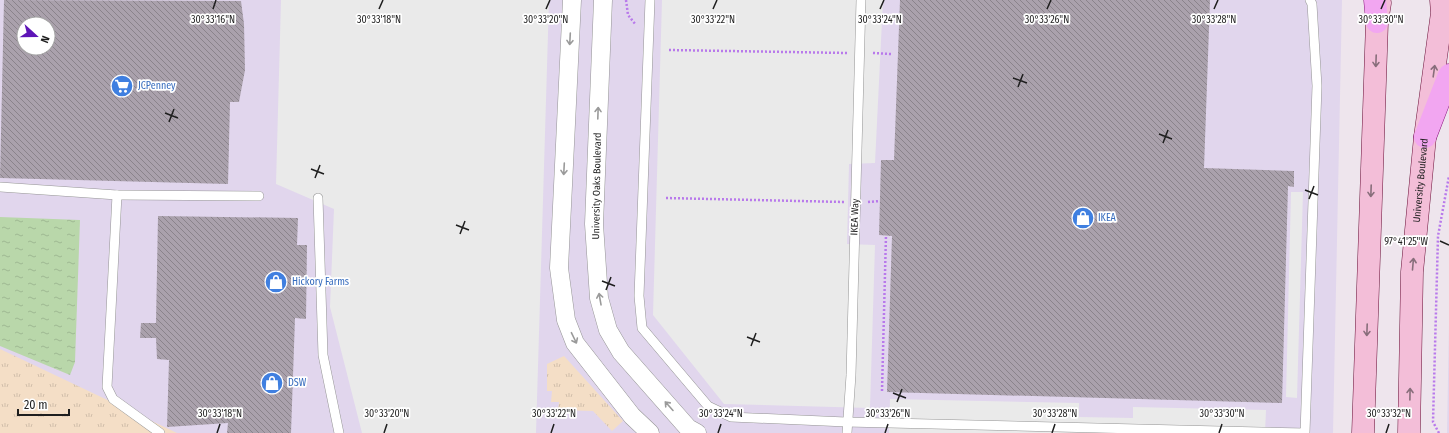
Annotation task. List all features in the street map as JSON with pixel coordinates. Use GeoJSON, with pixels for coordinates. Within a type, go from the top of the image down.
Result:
{"type":"FeatureCollection","features":[{"type":"Feature","properties":{"kind":"main road"},"geometry":{"type":"LineString","coordinates":[[1363,433],[1377,22],[1375,0]]}},
{"type":"Feature","properties":{"kind":"main road"},"geometry":{"type":"LineString","coordinates":[[1377,22],[1381,0]]}},
{"type":"Feature","properties":{"kind":"main road","name":"University Boulevard"},"geometry":{"type":"LineString","coordinates":[[1409,433],[1412,272],[1425,137],[1442,13],[1441,0]]}},
{"type":"Feature","properties":{"kind":"main road"},"geometry":{"type":"LineString","coordinates":[[1425,137],[1449,75]]}},
{"type":"Feature","properties":{"kind":"street"},"geometry":{"type":"LineString","coordinates":[[572,0],[559,268],[566,320],[576,343],[632,416],[650,433]]}},
{"type":"Feature","properties":{"kind":"street","name":"University Oaks Boulevard"},"geometry":{"type":"LineString","coordinates":[[603,0],[594,224],[599,298],[608,330],[621,352],[688,428],[697,433]]}},
{"type":"Feature","properties":{"kind":"lane"},"geometry":{"type":"LineString","coordinates":[[650,0],[639,296],[642,328],[708,406],[731,417],[846,422],[1305,433],[1316,86],[1312,4],[1310,0]]}},
{"type":"Feature","properties":{"kind":"lane","name":"IKEA Way"},"geometry":{"type":"LineString","coordinates":[[847,433],[846,422],[851,375],[861,0]]}},
{"type":"Feature","properties":{"kind":"lane"},"geometry":{"type":"LineString","coordinates":[[0,186],[117,195],[259,196]]}},
{"type":"Feature","properties":{"kind":"lane"},"geometry":{"type":"LineString","coordinates":[[117,195],[107,387],[113,399],[160,433]]}},
{"type":"Feature","properties":{"kind":"lane"},"geometry":{"type":"LineString","coordinates":[[318,198],[323,355],[339,433]]}},
{"type":"Feature","properties":{"kind":"path"},"geometry":{"type":"LineString","coordinates":[[626,0],[628,15],[640,30]]}},
{"type":"Feature","properties":{"kind":"path"},"geometry":{"type":"LineString","coordinates":[[669,50],[850,53]]}},
{"type":"Feature","properties":{"kind":"path"},"geometry":{"type":"LineString","coordinates":[[872,53],[891,54]]}},
{"type":"Feature","properties":{"kind":"path"},"geometry":{"type":"LineString","coordinates":[[1439,433],[1433,422],[1438,236],[1449,176]]}},
{"type":"Feature","properties":{"kind":"path"},"geometry":{"type":"LineString","coordinates":[[666,198],[844,202]]}},
{"type":"Feature","properties":{"kind":"path"},"geometry":{"type":"LineString","coordinates":[[868,202],[880,202]]}},
{"type":"Feature","properties":{"kind":"path"},"geometry":{"type":"LineString","coordinates":[[882,391],[886,235]]}},
{"type":"Feature","properties":{"kind":"shaded area"},"geometry":{"type":"Polygon","coordinates":[[[0,0],[1342,0],[1333,433],[141,433],[0,352],[0,0]]]}},
{"type":"Feature","properties":{"kind":"shaded area"},"geometry":{"type":"Polygon","coordinates":[[[281,0],[549,0],[536,433],[362,433],[330,307],[334,209],[276,184],[281,0]]]}},
{"type":"Feature","properties":{"kind":"shaded area"},"geometry":{"type":"Polygon","coordinates":[[[662,0],[883,0],[875,163],[849,164],[847,244],[875,245],[870,408],[724,404],[653,315],[662,0]]]}},
{"type":"Feature","properties":{"kind":"shaded area"},"geometry":{"type":"Polygon","coordinates":[[[1291,192],[1303,192],[1297,398],[1286,397],[1291,192]]]}},
{"type":"Feature","properties":{"kind":"shaded area"},"geometry":{"type":"Polygon","coordinates":[[[1449,325],[1449,433],[1447,433],[1449,325]]]}},
{"type":"Feature","properties":{"kind":"shaded area"},"geometry":{"type":"Polygon","coordinates":[[[890,399],[1079,403],[1079,417],[1133,418],[1133,407],[1266,410],[1265,433],[889,433],[890,399]]]}},
{"type":"Feature","properties":{"kind":"green space"},"geometry":{"type":"Polygon","coordinates":[[[0,349],[177,433],[0,433],[0,349]]]}},
{"type":"Feature","properties":{"kind":"green space"},"geometry":{"type":"Polygon","coordinates":[[[564,356],[623,421],[612,431],[593,411],[558,410],[559,402],[551,402],[552,391],[547,391],[547,364],[564,356]]]}},
{"type":"Feature","properties":{"kind":"water"},"geometry":{"type":"Polygon","coordinates":[[[0,217],[80,220],[75,362],[70,375],[0,346],[0,217]]]}},
{"type":"Feature","properties":{"kind":"building","name":"JCPenney"},"geometry":{"type":"Polygon","coordinates":[[[4,0],[241,1],[244,24],[245,70],[239,102],[230,102],[228,184],[0,178],[4,0]]]}},
{"type":"Feature","properties":{"kind":"building","name":"IKEA"},"geometry":{"type":"Polygon","coordinates":[[[900,0],[1210,0],[1204,168],[1294,171],[1294,187],[1288,186],[1282,403],[887,392],[892,236],[879,235],[881,160],[894,160],[900,0]]]}},
{"type":"Feature","properties":{"kind":"building"},"geometry":{"type":"Polygon","coordinates":[[[158,216],[298,218],[297,245],[307,245],[306,319],[295,318],[291,433],[227,433],[228,423],[167,427],[169,360],[157,359],[156,338],[140,338],[141,323],[156,323],[158,216]]]}},
{"type":"Feature","properties":{"kind":"place","name":"JCPenney"},"geometry":{"type":"Point","coordinates":[122,86]}},
{"type":"Feature","properties":{"kind":"place","name":"IKEA"},"geometry":{"type":"Point","coordinates":[1083,218]}},
{"type":"Feature","properties":{"kind":"place","name":"Hickory Farms"},"geometry":{"type":"Point","coordinates":[276,282]}},
{"type":"Feature","properties":{"kind":"place","name":"DSW"},"geometry":{"type":"Point","coordinates":[272,383]}}]}
